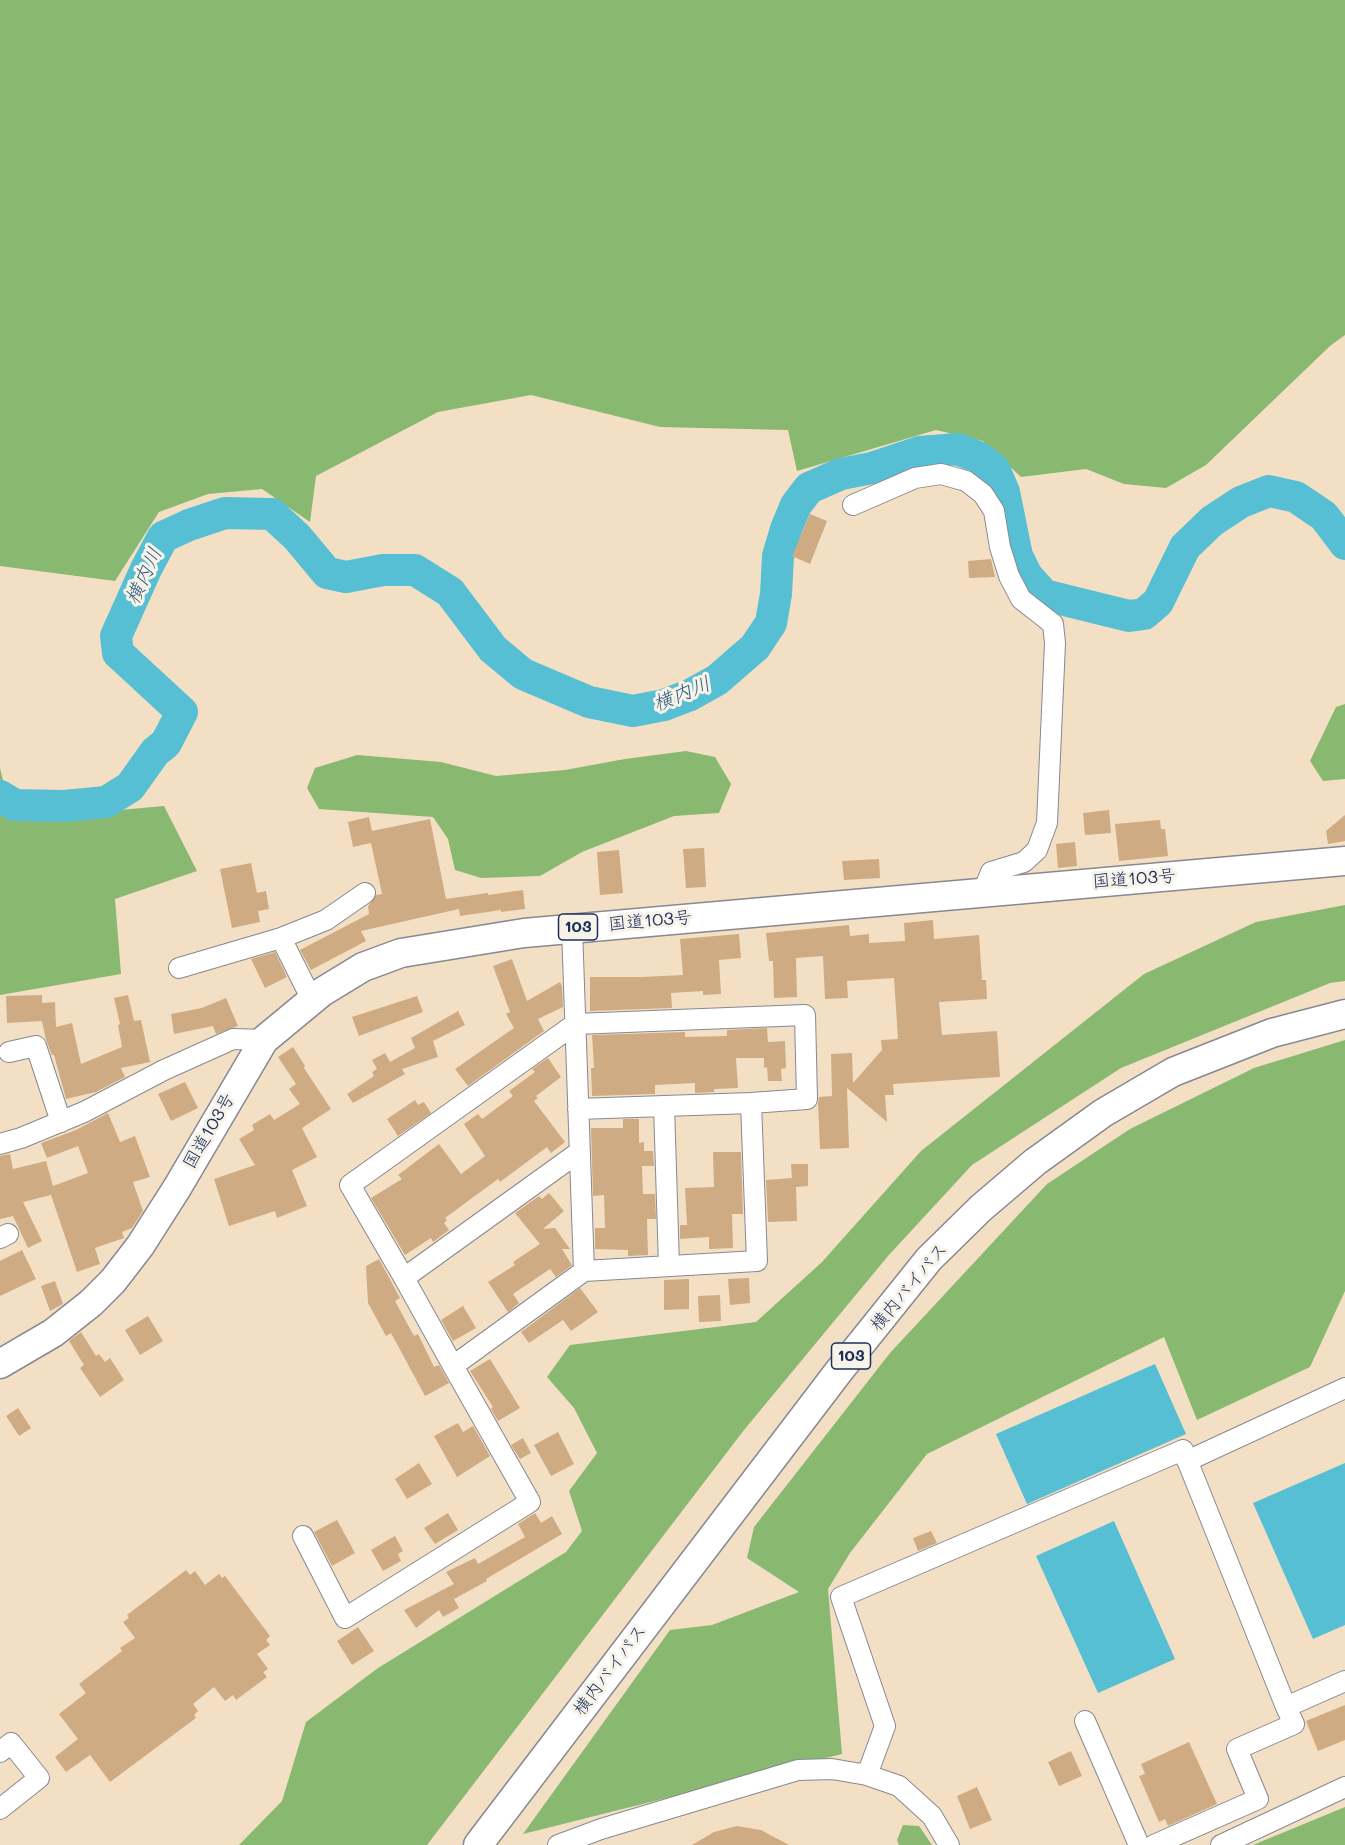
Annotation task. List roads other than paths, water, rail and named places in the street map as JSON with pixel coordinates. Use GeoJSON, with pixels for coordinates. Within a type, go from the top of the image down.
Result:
{"type":"FeatureCollection","features":[{"type":"Feature","properties":{"kind":"highway","name":"国道103号"},"geometry":{"type":"LineString","coordinates":[[0,1364],[52,1333],[91,1303],[113,1281],[140,1246],[177,1188],[264,1040],[312,1000],[363,967],[401,953],[503,936],[572,928],[1345,861]]}},
{"type":"Feature","properties":{"kind":"highway","name":"横内バイパス"},"geometry":{"type":"LineString","coordinates":[[478,1845],[839,1371],[929,1259],[981,1208],[1035,1162],[1103,1113],[1173,1072],[1272,1033],[1345,1014]]}},
{"type":"Feature","properties":{"kind":"street"},"geometry":{"type":"LineString","coordinates":[[853,505],[915,478],[941,474],[966,480],[983,494],[994,511],[1000,547],[1009,576],[1021,599],[1053,624],[1056,643],[1047,823],[1037,850],[1024,862],[991,872],[983,892]]}},
{"type":"Feature","properties":{"kind":"street"},"geometry":{"type":"LineString","coordinates":[[179,968],[281,938],[326,920],[365,893]]}},
{"type":"Feature","properties":{"kind":"street"},"geometry":{"type":"LineString","coordinates":[[572,928],[584,1271]]}},
{"type":"Feature","properties":{"kind":"street"},"geometry":{"type":"LineString","coordinates":[[281,938],[312,1000]]}},
{"type":"Feature","properties":{"kind":"street"},"geometry":{"type":"LineString","coordinates":[[303,1536],[345,1618],[530,1502],[350,1185],[575,1024],[805,1015],[807,1099],[578,1109]]}},
{"type":"Feature","properties":{"kind":"street"},"geometry":{"type":"LineString","coordinates":[[0,1144],[21,1138],[84,1112],[164,1070],[233,1039],[264,1040]]}},
{"type":"Feature","properties":{"kind":"street"},"geometry":{"type":"LineString","coordinates":[[9,1052],[36,1046],[61,1122]]}},
{"type":"Feature","properties":{"kind":"street"},"geometry":{"type":"LineString","coordinates":[[453,1366],[584,1271],[757,1261],[751,1103]]}},
{"type":"Feature","properties":{"kind":"street"},"geometry":{"type":"LineString","coordinates":[[664,1106],[669,1266]]}},
{"type":"Feature","properties":{"kind":"street"},"geometry":{"type":"LineString","coordinates":[[404,1278],[579,1152]]}},
{"type":"Feature","properties":{"kind":"street"},"geometry":{"type":"LineString","coordinates":[[1187,1461],[1345,1388]]}},
{"type":"Feature","properties":{"kind":"street"},"geometry":{"type":"LineString","coordinates":[[867,1775],[885,1726],[841,1598],[1183,1450],[1294,1724],[1237,1749],[1258,1799],[1154,1845]]}},
{"type":"Feature","properties":{"kind":"street"},"geometry":{"type":"LineString","coordinates":[[1286,1707],[1345,1681]]}},
{"type":"Feature","properties":{"kind":"street"},"geometry":{"type":"LineString","coordinates":[[1085,1721],[1139,1845]]}},
{"type":"Feature","properties":{"kind":"street"},"geometry":{"type":"LineString","coordinates":[[0,1752],[11,1743],[39,1778],[0,1809]]}},
{"type":"Feature","properties":{"kind":"street"},"geometry":{"type":"LineString","coordinates":[[558,1845],[601,1829],[798,1770],[832,1769],[867,1775],[898,1786],[932,1816],[950,1845]]}},
{"type":"Feature","properties":{"kind":"street"},"geometry":{"type":"LineString","coordinates":[[1221,1845],[1345,1787]]}},
{"type":"Feature","properties":{"kind":"water"},"geometry":{"type":"Polygon","coordinates":[[[1155,1364],[1186,1434],[1027,1504],[996,1434],[1155,1364]]]}},
{"type":"Feature","properties":{"kind":"water"},"geometry":{"type":"Polygon","coordinates":[[[1345,1463],[1345,1625],[1313,1639],[1253,1503],[1345,1463]]]}},
{"type":"Feature","properties":{"kind":"water"},"geometry":{"type":"Polygon","coordinates":[[[1114,1521],[1175,1659],[1098,1693],[1036,1556],[1114,1521]]]}},
{"type":"Feature","properties":{"kind":"waterway","name":"横内川"},"geometry":{"type":"LineString","coordinates":[[0,796],[15,805],[64,806],[106,802],[130,787],[155,752],[166,743],[182,712],[118,653],[116,636],[163,537],[189,525],[225,513],[272,514],[297,537],[327,573],[346,577],[383,570],[415,570],[450,592],[493,649],[523,674],[589,702],[633,711],[664,705],[690,695],[717,680],[755,647],[771,623],[776,594],[778,556],[786,529],[796,505],[809,488],[841,474],[872,468],[920,452],[957,449],[978,457],[994,469],[1004,492],[1017,556],[1027,576],[1044,595],[1129,616],[1144,614],[1158,602],[1185,547],[1212,521],[1241,502],[1269,491],[1296,497],[1324,516],[1345,544]]}}]}
